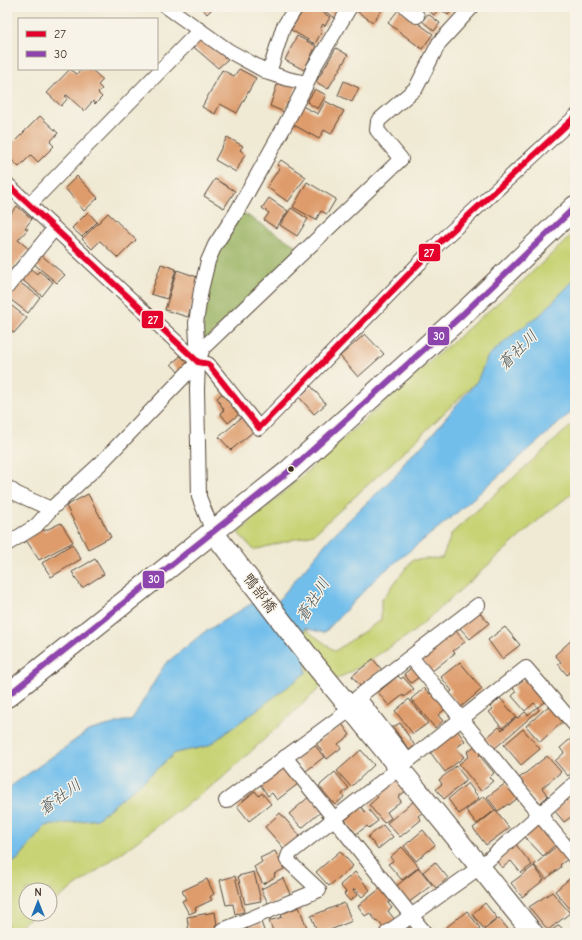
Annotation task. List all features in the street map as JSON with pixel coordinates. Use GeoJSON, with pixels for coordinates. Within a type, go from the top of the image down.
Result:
{"type":"FeatureCollection","features":[{"type":"Feature","properties":{"kind":"highway"},"geometry":{"type":"LineString","coordinates":[[7,696],[216,536],[461,316],[575,207]]}},
{"type":"Feature","properties":{"kind":"street"},"geometry":{"type":"LineString","coordinates":[[167,7],[229,51],[269,72],[288,79],[307,83]]}},
{"type":"Feature","properties":{"kind":"street"},"geometry":{"type":"LineString","coordinates":[[269,72],[283,28],[296,7]]}},
{"type":"Feature","properties":{"kind":"street"},"geometry":{"type":"LineString","coordinates":[[216,536],[199,496],[197,389],[198,362],[196,323],[201,290],[208,261],[215,245],[236,213],[307,83],[314,67],[350,7]]}},
{"type":"Feature","properties":{"kind":"street"},"geometry":{"type":"LineString","coordinates":[[406,7],[417,16]]}},
{"type":"Feature","properties":{"kind":"street"},"geometry":{"type":"LineString","coordinates":[[7,544],[36,526],[51,509],[100,464],[198,362],[203,348],[401,159],[377,130],[378,121],[416,88],[439,43],[472,7]]}},
{"type":"Feature","properties":{"kind":"street"},"geometry":{"type":"LineString","coordinates":[[30,204],[200,30]]}},
{"type":"Feature","properties":{"kind":"street"},"geometry":{"type":"LineString","coordinates":[[7,184],[198,362],[208,364],[259,428],[440,242],[575,117]]}},
{"type":"Feature","properties":{"kind":"street"},"geometry":{"type":"LineString","coordinates":[[7,287],[54,229]]}},
{"type":"Feature","properties":{"kind":"street"},"geometry":{"type":"LineString","coordinates":[[7,487],[17,494],[51,509]]}},
{"type":"Feature","properties":{"kind":"street","name":"鴨部橋"},"geometry":{"type":"LineString","coordinates":[[216,536],[351,709],[403,764],[480,867],[533,933]]}},
{"type":"Feature","properties":{"kind":"street"},"geometry":{"type":"LineString","coordinates":[[403,764],[358,697],[478,605]]}},
{"type":"Feature","properties":{"kind":"street"},"geometry":{"type":"LineString","coordinates":[[411,657],[575,858]]}},
{"type":"Feature","properties":{"kind":"street"},"geometry":{"type":"LineString","coordinates":[[224,933],[223,930],[319,890],[287,860],[289,854],[526,668],[575,725]]}},
{"type":"Feature","properties":{"kind":"street"},"geometry":{"type":"LineString","coordinates":[[226,801],[351,709]]}},
{"type":"Feature","properties":{"kind":"street"},"geometry":{"type":"LineString","coordinates":[[285,757],[426,933]]}},
{"type":"Feature","properties":{"kind":"street"},"geometry":{"type":"LineString","coordinates":[[387,933],[480,867],[575,783]]}},
{"type":"Feature","properties":{"kind":"green space"},"geometry":{"type":"Polygon","coordinates":[[[243,213],[298,247],[204,342],[203,310],[217,246],[243,213]]]}},
{"type":"Feature","properties":{"kind":"green space"},"geometry":{"type":"Polygon","coordinates":[[[575,232],[575,279],[540,315],[515,333],[488,356],[477,381],[409,447],[314,534],[254,550],[238,533],[427,364],[524,280],[575,232]]]}},
{"type":"Feature","properties":{"kind":"green space"},"geometry":{"type":"Polygon","coordinates":[[[575,422],[575,491],[543,516],[412,633],[354,670],[321,687],[220,780],[90,876],[58,898],[58,882],[18,882],[18,922],[25,922],[7,933],[7,866],[18,859],[45,826],[97,819],[175,753],[208,746],[306,673],[304,628],[335,651],[381,620],[381,601],[412,560],[442,558],[452,533],[575,422]]]}},
{"type":"Feature","properties":{"kind":"water","name":"蒼社川"},"geometry":{"type":"Polygon","coordinates":[[[575,279],[575,409],[453,516],[377,577],[324,633],[304,628],[306,673],[208,746],[175,753],[97,819],[45,826],[18,859],[7,866],[7,789],[88,731],[124,721],[131,721],[165,664],[203,633],[256,601],[269,614],[281,597],[332,536],[397,474],[409,456],[421,447],[477,381],[488,356],[515,333],[540,315],[575,279]]]}},
{"type":"Feature","properties":{"kind":"building"},"geometry":{"type":"Polygon","coordinates":[[[201,7],[214,7],[207,14],[201,7]]]}},
{"type":"Feature","properties":{"kind":"building"},"geometry":{"type":"Polygon","coordinates":[[[305,7],[314,7],[330,17],[325,26],[323,24],[320,30],[322,31],[315,44],[291,30],[305,7]]]}},
{"type":"Feature","properties":{"kind":"building"},"geometry":{"type":"Polygon","coordinates":[[[318,7],[344,7],[337,19],[318,7]]]}},
{"type":"Feature","properties":{"kind":"building"},"geometry":{"type":"Polygon","coordinates":[[[359,7],[384,7],[373,22],[356,11],[359,7]]]}},
{"type":"Feature","properties":{"kind":"building"},"geometry":{"type":"Polygon","coordinates":[[[424,7],[454,7],[448,15],[439,8],[434,15],[424,7]]]}},
{"type":"Feature","properties":{"kind":"building"},"geometry":{"type":"Polygon","coordinates":[[[399,9],[433,34],[422,49],[388,23],[399,9]]]}},
{"type":"Feature","properties":{"kind":"building"},"geometry":{"type":"Polygon","coordinates":[[[428,14],[440,23],[434,31],[422,21],[428,14]]]}},
{"type":"Feature","properties":{"kind":"building"},"geometry":{"type":"Polygon","coordinates":[[[201,36],[228,59],[218,68],[189,43],[201,36]]]}},
{"type":"Feature","properties":{"kind":"building"},"geometry":{"type":"Polygon","coordinates":[[[297,36],[316,46],[304,70],[285,60],[297,36]]]}},
{"type":"Feature","properties":{"kind":"building"},"geometry":{"type":"Polygon","coordinates":[[[336,48],[348,55],[328,89],[316,82],[336,48]]]}},
{"type":"Feature","properties":{"kind":"building"},"geometry":{"type":"Polygon","coordinates":[[[239,69],[256,78],[237,113],[220,104],[215,114],[202,107],[222,70],[234,76],[239,69]]]}},
{"type":"Feature","properties":{"kind":"building"},"geometry":{"type":"Polygon","coordinates":[[[69,70],[77,74],[80,70],[92,70],[103,80],[98,85],[102,89],[98,93],[102,97],[95,104],[93,101],[84,111],[67,95],[65,96],[68,98],[61,106],[47,93],[69,70]]]}},
{"type":"Feature","properties":{"kind":"building"},"geometry":{"type":"Polygon","coordinates":[[[279,79],[297,85],[290,104],[288,102],[284,112],[270,106],[279,79]]]}},
{"type":"Feature","properties":{"kind":"building"},"geometry":{"type":"Polygon","coordinates":[[[344,81],[359,88],[352,102],[338,95],[344,81]]]}},
{"type":"Feature","properties":{"kind":"building"},"geometry":{"type":"Polygon","coordinates":[[[315,89],[326,95],[318,109],[307,102],[315,89]]]}},
{"type":"Feature","properties":{"kind":"building"},"geometry":{"type":"Polygon","coordinates":[[[325,101],[344,111],[331,134],[324,130],[319,139],[292,124],[302,106],[318,114],[325,101]]]}},
{"type":"Feature","properties":{"kind":"building"},"geometry":{"type":"Polygon","coordinates":[[[40,116],[58,133],[50,142],[54,146],[38,162],[31,155],[19,167],[7,155],[12,150],[9,147],[40,116]]]}},
{"type":"Feature","properties":{"kind":"building"},"geometry":{"type":"Polygon","coordinates":[[[227,137],[243,146],[240,150],[245,154],[236,172],[215,160],[227,137]]]}},
{"type":"Feature","properties":{"kind":"building"},"geometry":{"type":"Polygon","coordinates":[[[281,160],[306,177],[288,202],[267,187],[280,167],[277,165],[281,160]]]}},
{"type":"Feature","properties":{"kind":"building"},"geometry":{"type":"Polygon","coordinates":[[[77,176],[98,198],[84,211],[65,188],[77,176]]]}},
{"type":"Feature","properties":{"kind":"building"},"geometry":{"type":"Polygon","coordinates":[[[215,179],[235,191],[224,208],[204,196],[215,179]]]}},
{"type":"Feature","properties":{"kind":"building"},"geometry":{"type":"Polygon","coordinates":[[[307,182],[336,199],[327,214],[321,211],[316,220],[293,207],[307,182]]]}},
{"type":"Feature","properties":{"kind":"building"},"geometry":{"type":"Polygon","coordinates":[[[269,198],[288,211],[276,228],[264,220],[269,213],[262,208],[269,198]]]}},
{"type":"Feature","properties":{"kind":"building"},"geometry":{"type":"Polygon","coordinates":[[[17,206],[32,219],[25,228],[28,229],[18,240],[29,249],[9,272],[7,270],[7,218],[17,206]]]}},
{"type":"Feature","properties":{"kind":"building"},"geometry":{"type":"Polygon","coordinates":[[[291,208],[308,219],[297,236],[280,225],[291,208]]]}},
{"type":"Feature","properties":{"kind":"building"},"geometry":{"type":"Polygon","coordinates":[[[88,212],[97,222],[82,237],[72,228],[88,212]]]}},
{"type":"Feature","properties":{"kind":"building"},"geometry":{"type":"Polygon","coordinates":[[[108,213],[136,240],[118,258],[100,241],[92,249],[82,239],[108,213]]]}},
{"type":"Feature","properties":{"kind":"building"},"geometry":{"type":"Polygon","coordinates":[[[41,255],[65,275],[57,283],[34,264],[41,255]]]}},
{"type":"Feature","properties":{"kind":"building"},"geometry":{"type":"Polygon","coordinates":[[[161,264],[176,269],[167,299],[151,294],[161,264]]]}},
{"type":"Feature","properties":{"kind":"building"},"geometry":{"type":"Polygon","coordinates":[[[30,268],[37,274],[39,271],[53,282],[42,296],[21,279],[30,268]]]}},
{"type":"Feature","properties":{"kind":"building"},"geometry":{"type":"Polygon","coordinates":[[[177,270],[200,278],[188,317],[165,310],[177,270]]]}},
{"type":"Feature","properties":{"kind":"building"},"geometry":{"type":"Polygon","coordinates":[[[19,282],[40,297],[28,313],[7,297],[19,282]]]}},
{"type":"Feature","properties":{"kind":"building"},"geometry":{"type":"Polygon","coordinates":[[[7,302],[27,318],[14,333],[7,328],[7,302]]]}},
{"type":"Feature","properties":{"kind":"building"},"geometry":{"type":"Polygon","coordinates":[[[365,334],[384,354],[358,377],[340,356],[365,334]]]}},
{"type":"Feature","properties":{"kind":"building"},"geometry":{"type":"Polygon","coordinates":[[[183,354],[194,366],[182,376],[171,364],[183,354]]]}},
{"type":"Feature","properties":{"kind":"building"},"geometry":{"type":"Polygon","coordinates":[[[311,386],[326,404],[314,414],[299,397],[311,386]]]}},
{"type":"Feature","properties":{"kind":"building"},"geometry":{"type":"Polygon","coordinates":[[[225,391],[242,412],[228,423],[220,413],[224,410],[217,398],[225,391]]]}},
{"type":"Feature","properties":{"kind":"building"},"geometry":{"type":"Polygon","coordinates":[[[242,417],[254,431],[231,450],[219,437],[242,417]]]}},
{"type":"Feature","properties":{"kind":"building"},"geometry":{"type":"Polygon","coordinates":[[[88,494],[111,537],[88,549],[66,506],[88,494]]]}},
{"type":"Feature","properties":{"kind":"building"},"geometry":{"type":"Polygon","coordinates":[[[61,523],[73,542],[39,560],[26,540],[42,526],[44,531],[61,523]]]}},
{"type":"Feature","properties":{"kind":"building"},"geometry":{"type":"Polygon","coordinates":[[[72,544],[81,559],[51,577],[42,563],[72,544]]]}},
{"type":"Feature","properties":{"kind":"building"},"geometry":{"type":"Polygon","coordinates":[[[95,559],[104,574],[82,588],[72,572],[95,559]]]}},
{"type":"Feature","properties":{"kind":"building"},"geometry":{"type":"Polygon","coordinates":[[[478,611],[489,623],[470,639],[459,627],[478,611]]]}},
{"type":"Feature","properties":{"kind":"building"},"geometry":{"type":"Polygon","coordinates":[[[505,627],[520,645],[502,659],[488,640],[505,627]]]}},
{"type":"Feature","properties":{"kind":"building"},"geometry":{"type":"Polygon","coordinates":[[[455,630],[465,642],[453,651],[455,653],[431,672],[420,657],[455,630]]]}},
{"type":"Feature","properties":{"kind":"building"},"geometry":{"type":"Polygon","coordinates":[[[575,637],[575,668],[567,675],[558,664],[561,662],[555,655],[575,637]]]}},
{"type":"Feature","properties":{"kind":"building"},"geometry":{"type":"Polygon","coordinates":[[[373,659],[382,670],[361,687],[352,676],[373,659]]]}},
{"type":"Feature","properties":{"kind":"building"},"geometry":{"type":"Polygon","coordinates":[[[460,662],[482,689],[461,707],[449,693],[452,691],[441,677],[460,662]]]}},
{"type":"Feature","properties":{"kind":"building"},"geometry":{"type":"Polygon","coordinates":[[[414,666],[422,675],[411,683],[404,674],[414,666]]]}},
{"type":"Feature","properties":{"kind":"building"},"geometry":{"type":"Polygon","coordinates":[[[398,676],[401,679],[403,677],[414,689],[404,697],[403,695],[389,706],[378,692],[398,676]]]}},
{"type":"Feature","properties":{"kind":"building"},"geometry":{"type":"Polygon","coordinates":[[[527,676],[548,699],[538,707],[534,703],[525,711],[512,696],[516,692],[513,688],[527,676]]]}},
{"type":"Feature","properties":{"kind":"building"},"geometry":{"type":"Polygon","coordinates":[[[424,688],[430,694],[434,691],[448,707],[438,715],[443,721],[435,728],[411,699],[424,688]]]}},
{"type":"Feature","properties":{"kind":"building"},"geometry":{"type":"Polygon","coordinates":[[[500,698],[516,717],[502,728],[489,712],[493,709],[491,707],[500,698]]]}},
{"type":"Feature","properties":{"kind":"building"},"geometry":{"type":"Polygon","coordinates":[[[409,699],[428,723],[413,734],[395,711],[409,699]]]}},
{"type":"Feature","properties":{"kind":"building"},"geometry":{"type":"Polygon","coordinates":[[[552,703],[566,719],[540,742],[526,726],[552,703]]]}},
{"type":"Feature","properties":{"kind":"building"},"geometry":{"type":"Polygon","coordinates":[[[537,707],[539,710],[494,749],[485,739],[499,727],[502,730],[517,717],[518,718],[525,712],[528,715],[537,707]]]}},
{"type":"Feature","properties":{"kind":"building"},"geometry":{"type":"Polygon","coordinates":[[[400,723],[415,746],[409,750],[393,727],[400,723]]]}},
{"type":"Feature","properties":{"kind":"building"},"geometry":{"type":"Polygon","coordinates":[[[342,724],[350,735],[338,744],[341,748],[327,759],[316,743],[342,724]]]}},
{"type":"Feature","properties":{"kind":"building"},"geometry":{"type":"Polygon","coordinates":[[[523,729],[540,749],[521,765],[504,745],[523,729]]]}},
{"type":"Feature","properties":{"kind":"building"},"geometry":{"type":"Polygon","coordinates":[[[457,730],[465,741],[456,748],[464,757],[445,772],[430,752],[457,730]]]}},
{"type":"Feature","properties":{"kind":"building"},"geometry":{"type":"Polygon","coordinates":[[[575,735],[575,770],[568,776],[555,761],[564,753],[560,748],[575,735]]]}},
{"type":"Feature","properties":{"kind":"building"},"geometry":{"type":"Polygon","coordinates":[[[314,744],[324,757],[306,771],[295,758],[314,744]]]}},
{"type":"Feature","properties":{"kind":"building"},"geometry":{"type":"Polygon","coordinates":[[[477,744],[484,752],[479,755],[494,773],[489,778],[493,781],[481,791],[459,764],[469,756],[467,752],[477,744]]]}},
{"type":"Feature","properties":{"kind":"building"},"geometry":{"type":"Polygon","coordinates":[[[361,750],[374,765],[351,787],[337,771],[361,750]]]}},
{"type":"Feature","properties":{"kind":"building"},"geometry":{"type":"Polygon","coordinates":[[[547,756],[561,772],[542,788],[548,796],[538,805],[518,779],[547,756]]]}},
{"type":"Feature","properties":{"kind":"building"},"geometry":{"type":"Polygon","coordinates":[[[284,766],[298,784],[277,800],[272,793],[268,796],[260,784],[284,766]]]}},
{"type":"Feature","properties":{"kind":"building"},"geometry":{"type":"Polygon","coordinates":[[[456,766],[467,780],[444,799],[436,789],[442,784],[439,780],[456,766]]]}},
{"type":"Feature","properties":{"kind":"building"},"geometry":{"type":"Polygon","coordinates":[[[335,772],[349,788],[342,794],[344,797],[335,805],[319,786],[335,772]]]}},
{"type":"Feature","properties":{"kind":"building"},"geometry":{"type":"Polygon","coordinates":[[[398,778],[407,790],[398,797],[401,801],[387,812],[391,818],[384,823],[369,805],[378,797],[376,795],[398,778]]]}},
{"type":"Feature","properties":{"kind":"building"},"geometry":{"type":"Polygon","coordinates":[[[468,783],[479,798],[459,814],[448,799],[468,783]]]}},
{"type":"Feature","properties":{"kind":"building"},"geometry":{"type":"Polygon","coordinates":[[[506,783],[518,798],[498,811],[487,797],[506,783]]]}},
{"type":"Feature","properties":{"kind":"building"},"geometry":{"type":"Polygon","coordinates":[[[255,791],[259,796],[262,793],[271,804],[249,821],[237,806],[255,791]]]}},
{"type":"Feature","properties":{"kind":"building"},"geometry":{"type":"Polygon","coordinates":[[[575,792],[575,822],[571,817],[564,822],[554,810],[575,792]]]}},
{"type":"Feature","properties":{"kind":"building"},"geometry":{"type":"Polygon","coordinates":[[[310,796],[323,810],[302,828],[289,814],[310,796]]]}},
{"type":"Feature","properties":{"kind":"building"},"geometry":{"type":"Polygon","coordinates":[[[484,796],[495,810],[477,824],[466,810],[484,796]]]}},
{"type":"Feature","properties":{"kind":"building"},"geometry":{"type":"Polygon","coordinates":[[[414,801],[423,812],[418,816],[421,820],[400,837],[387,823],[414,801]]]}},
{"type":"Feature","properties":{"kind":"building"},"geometry":{"type":"Polygon","coordinates":[[[361,807],[365,812],[368,809],[378,821],[369,828],[367,826],[356,834],[345,820],[361,807]]]}},
{"type":"Feature","properties":{"kind":"building"},"geometry":{"type":"Polygon","coordinates":[[[496,810],[509,828],[486,845],[473,828],[496,810]]]}},
{"type":"Feature","properties":{"kind":"building"},"geometry":{"type":"Polygon","coordinates":[[[280,813],[302,838],[287,852],[265,827],[280,813]]]}},
{"type":"Feature","properties":{"kind":"building"},"geometry":{"type":"Polygon","coordinates":[[[538,821],[546,830],[544,832],[555,845],[543,856],[523,835],[538,821]]]}},
{"type":"Feature","properties":{"kind":"building"},"geometry":{"type":"Polygon","coordinates":[[[383,825],[393,837],[378,849],[368,837],[383,825]]]}},
{"type":"Feature","properties":{"kind":"building"},"geometry":{"type":"Polygon","coordinates":[[[423,830],[435,845],[416,861],[404,846],[423,830]]]}},
{"type":"Feature","properties":{"kind":"building"},"geometry":{"type":"Polygon","coordinates":[[[514,842],[532,865],[521,873],[511,861],[502,868],[494,858],[514,842]]]}},
{"type":"Feature","properties":{"kind":"building"},"geometry":{"type":"Polygon","coordinates":[[[558,845],[569,858],[560,865],[561,867],[546,879],[534,865],[558,845]]]}},
{"type":"Feature","properties":{"kind":"building"},"geometry":{"type":"Polygon","coordinates":[[[402,847],[419,867],[402,880],[388,864],[393,861],[390,857],[402,847]]]}},
{"type":"Feature","properties":{"kind":"building"},"geometry":{"type":"Polygon","coordinates":[[[275,851],[284,869],[274,874],[275,877],[263,884],[254,867],[262,862],[260,858],[275,851]]]}},
{"type":"Feature","properties":{"kind":"building"},"geometry":{"type":"Polygon","coordinates":[[[340,851],[353,866],[329,886],[316,872],[340,851]]]}},
{"type":"Feature","properties":{"kind":"building"},"geometry":{"type":"Polygon","coordinates":[[[435,862],[448,878],[436,888],[423,872],[435,862]]]}},
{"type":"Feature","properties":{"kind":"building"},"geometry":{"type":"Polygon","coordinates":[[[534,866],[544,880],[522,897],[511,883],[534,866]]]}},
{"type":"Feature","properties":{"kind":"building"},"geometry":{"type":"Polygon","coordinates":[[[419,868],[432,885],[408,903],[395,887],[419,868]]]}},
{"type":"Feature","properties":{"kind":"building"},"geometry":{"type":"Polygon","coordinates":[[[254,872],[261,901],[245,904],[238,876],[254,872]]]}},
{"type":"Feature","properties":{"kind":"building"},"geometry":{"type":"Polygon","coordinates":[[[355,872],[370,890],[362,897],[355,889],[353,890],[357,895],[350,901],[344,894],[346,892],[340,885],[355,872]]]}},
{"type":"Feature","properties":{"kind":"building"},"geometry":{"type":"Polygon","coordinates":[[[575,874],[575,915],[555,891],[575,874]]]}},
{"type":"Feature","properties":{"kind":"building"},"geometry":{"type":"Polygon","coordinates":[[[235,876],[244,912],[235,914],[233,904],[226,905],[220,880],[235,876]]]}},
{"type":"Feature","properties":{"kind":"building"},"geometry":{"type":"Polygon","coordinates":[[[283,878],[290,894],[269,905],[261,889],[283,878]]]}},
{"type":"Feature","properties":{"kind":"building"},"geometry":{"type":"Polygon","coordinates":[[[207,879],[214,894],[210,897],[212,900],[195,908],[196,911],[189,914],[182,901],[186,899],[182,891],[207,879]]]}},
{"type":"Feature","properties":{"kind":"building"},"geometry":{"type":"Polygon","coordinates":[[[381,888],[391,901],[388,903],[392,908],[388,911],[396,921],[385,930],[370,913],[365,916],[358,906],[381,888]]]}},
{"type":"Feature","properties":{"kind":"building"},"geometry":{"type":"Polygon","coordinates":[[[552,892],[570,913],[548,930],[529,907],[552,892]]]}},
{"type":"Feature","properties":{"kind":"building"},"geometry":{"type":"Polygon","coordinates":[[[344,903],[352,921],[323,933],[318,933],[311,916],[344,903]]]}},
{"type":"Feature","properties":{"kind":"building"},"geometry":{"type":"Polygon","coordinates":[[[485,903],[497,918],[484,929],[472,914],[485,903]]]}},
{"type":"Feature","properties":{"kind":"building"},"geometry":{"type":"Polygon","coordinates":[[[299,907],[309,933],[274,933],[269,921],[282,917],[281,914],[299,907]]]}},
{"type":"Feature","properties":{"kind":"building"},"geometry":{"type":"Polygon","coordinates":[[[467,911],[480,928],[474,933],[439,933],[467,911]]]}},
{"type":"Feature","properties":{"kind":"building"},"geometry":{"type":"Polygon","coordinates":[[[215,912],[217,925],[215,925],[216,931],[209,933],[189,933],[187,917],[215,912]]]}},
{"type":"Feature","properties":{"kind":"building"},"geometry":{"type":"Polygon","coordinates":[[[499,918],[511,933],[480,933],[499,918]]]}},
{"type":"Feature","properties":{"kind":"building"},"geometry":{"type":"Polygon","coordinates":[[[261,922],[265,933],[237,933],[248,929],[247,927],[261,922]]]}},
{"type":"Feature","properties":{"kind":"building"},"geometry":{"type":"Polygon","coordinates":[[[412,925],[419,933],[401,933],[412,925]]]}},
{"type":"Feature","properties":{"kind":"building"},"geometry":{"type":"Polygon","coordinates":[[[559,925],[566,933],[548,933],[559,925]]]}},
{"type":"Feature","properties":{"kind":"transit line","name":"27"},"geometry":{"type":"LineString","coordinates":[[7,184],[198,362],[208,364],[259,428],[440,242],[575,117]]}},
{"type":"Feature","properties":{"kind":"transit line","name":"30"},"geometry":{"type":"LineString","coordinates":[[7,696],[288,472],[461,316],[575,207]]}}]}
